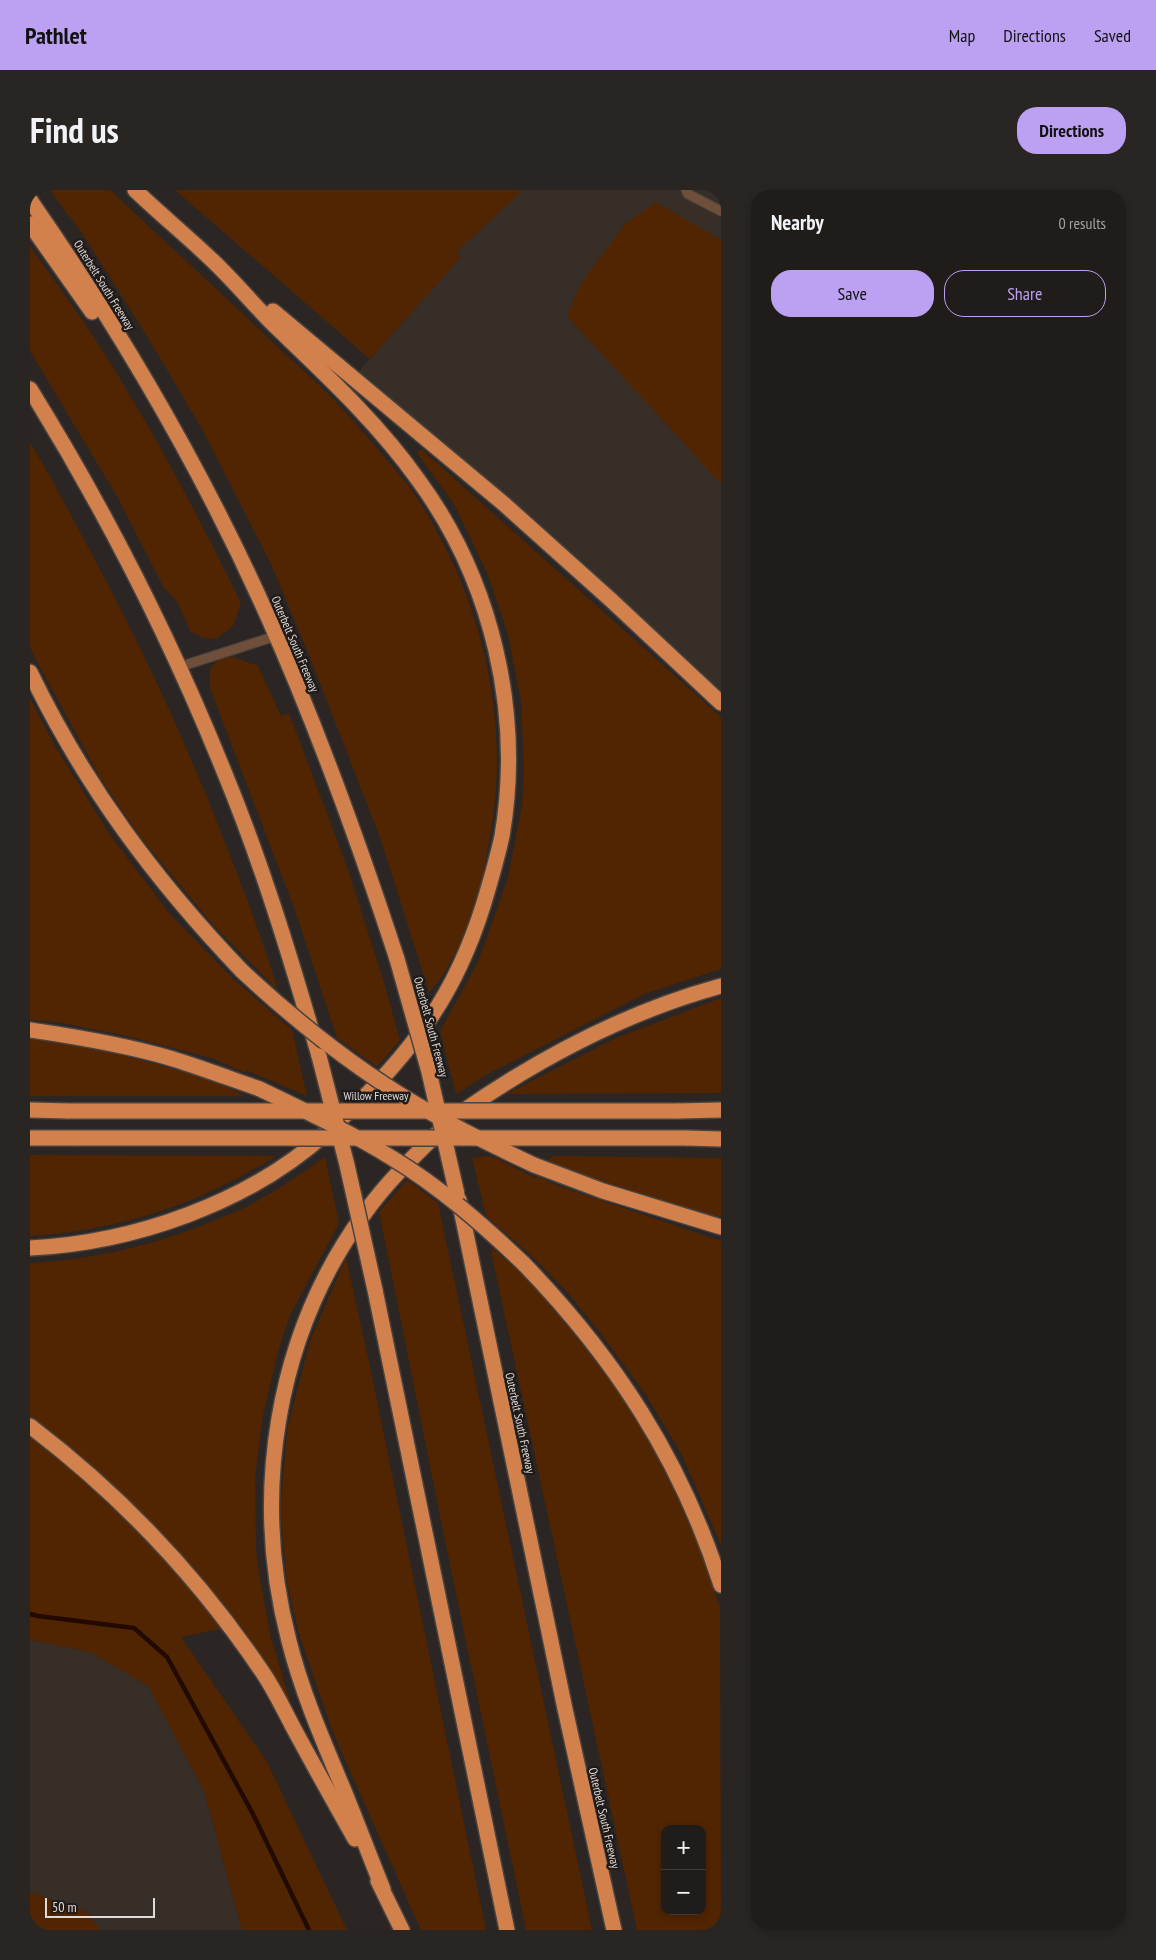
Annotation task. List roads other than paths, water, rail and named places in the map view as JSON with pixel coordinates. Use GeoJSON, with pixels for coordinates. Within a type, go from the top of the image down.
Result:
{"type":"FeatureCollection","features":[{"type":"Feature","properties":{"kind":"highway"},"geometry":{"type":"LineString","coordinates":[[134,190],[215,262],[504,504],[612,600],[721,703]]}},
{"type":"Feature","properties":{"kind":"highway","name":"Outerbelt South Freeway"},"geometry":{"type":"LineString","coordinates":[[30,200],[109,320],[174,430],[222,522],[276,636],[334,776],[364,858],[397,959],[428,1072],[458,1194],[565,1709],[614,1930]]}},
{"type":"Feature","properties":{"kind":"highway"},"geometry":{"type":"LineString","coordinates":[[30,224],[174,430]]}},
{"type":"Feature","properties":{"kind":"highway"},"geometry":{"type":"LineString","coordinates":[[30,1248],[52,1247],[88,1241],[131,1232],[172,1220],[214,1204],[253,1184],[283,1166],[316,1142],[360,1102],[396,1064],[432,1016],[456,974],[476,930],[502,835],[508,772],[506,712],[499,667],[490,628],[472,574],[448,525],[419,481],[382,435],[340,388],[261,312],[215,262]]}},
{"type":"Feature","properties":{"kind":"highway"},"geometry":{"type":"LineString","coordinates":[[30,389],[88,486],[179,667],[224,770],[284,936],[319,1056],[347,1165],[375,1290],[507,1930]]}},
{"type":"Feature","properties":{"kind":"highway"},"geometry":{"type":"LineString","coordinates":[[30,672],[51,716],[116,820],[177,900],[242,971],[304,1025],[394,1091],[441,1119],[534,1165],[603,1191],[721,1227]]}},
{"type":"Feature","properties":{"kind":"highway"},"geometry":{"type":"LineString","coordinates":[[402,1930],[383,1889],[303,1688],[289,1641],[278,1587],[272,1542],[272,1470],[275,1435],[283,1395],[308,1318],[314,1301],[336,1257],[364,1214],[395,1176],[456,1116],[535,1064],[586,1038],[651,1010],[721,986]]}},
{"type":"Feature","properties":{"kind":"highway"},"geometry":{"type":"LineString","coordinates":[[30,1030],[83,1038],[149,1052],[260,1089],[393,1158],[435,1187],[480,1222],[523,1262],[560,1301],[594,1342],[627,1389],[658,1438],[692,1505],[721,1585]]}},
{"type":"Feature","properties":{"kind":"highway","name":"Willow Freeway"},"geometry":{"type":"LineString","coordinates":[[30,1110],[721,1110]]}},
{"type":"Feature","properties":{"kind":"highway"},"geometry":{"type":"LineString","coordinates":[[30,1138],[721,1138]]}},
{"type":"Feature","properties":{"kind":"highway"},"geometry":{"type":"LineString","coordinates":[[30,1426],[67,1454],[126,1507],[163,1545],[230,1628],[266,1677],[383,1889]]}},
{"type":"Feature","properties":{"kind":"lane"},"geometry":{"type":"LineString","coordinates":[[686,190],[688,194],[721,211]]}},
{"type":"Feature","properties":{"kind":"lane"},"geometry":{"type":"LineString","coordinates":[[179,667],[276,636]]}},
{"type":"Feature","properties":{"kind":"waterway"},"geometry":{"type":"LineString","coordinates":[[30,1614],[134,1628],[167,1657],[253,1814],[309,1930]]}}]}
